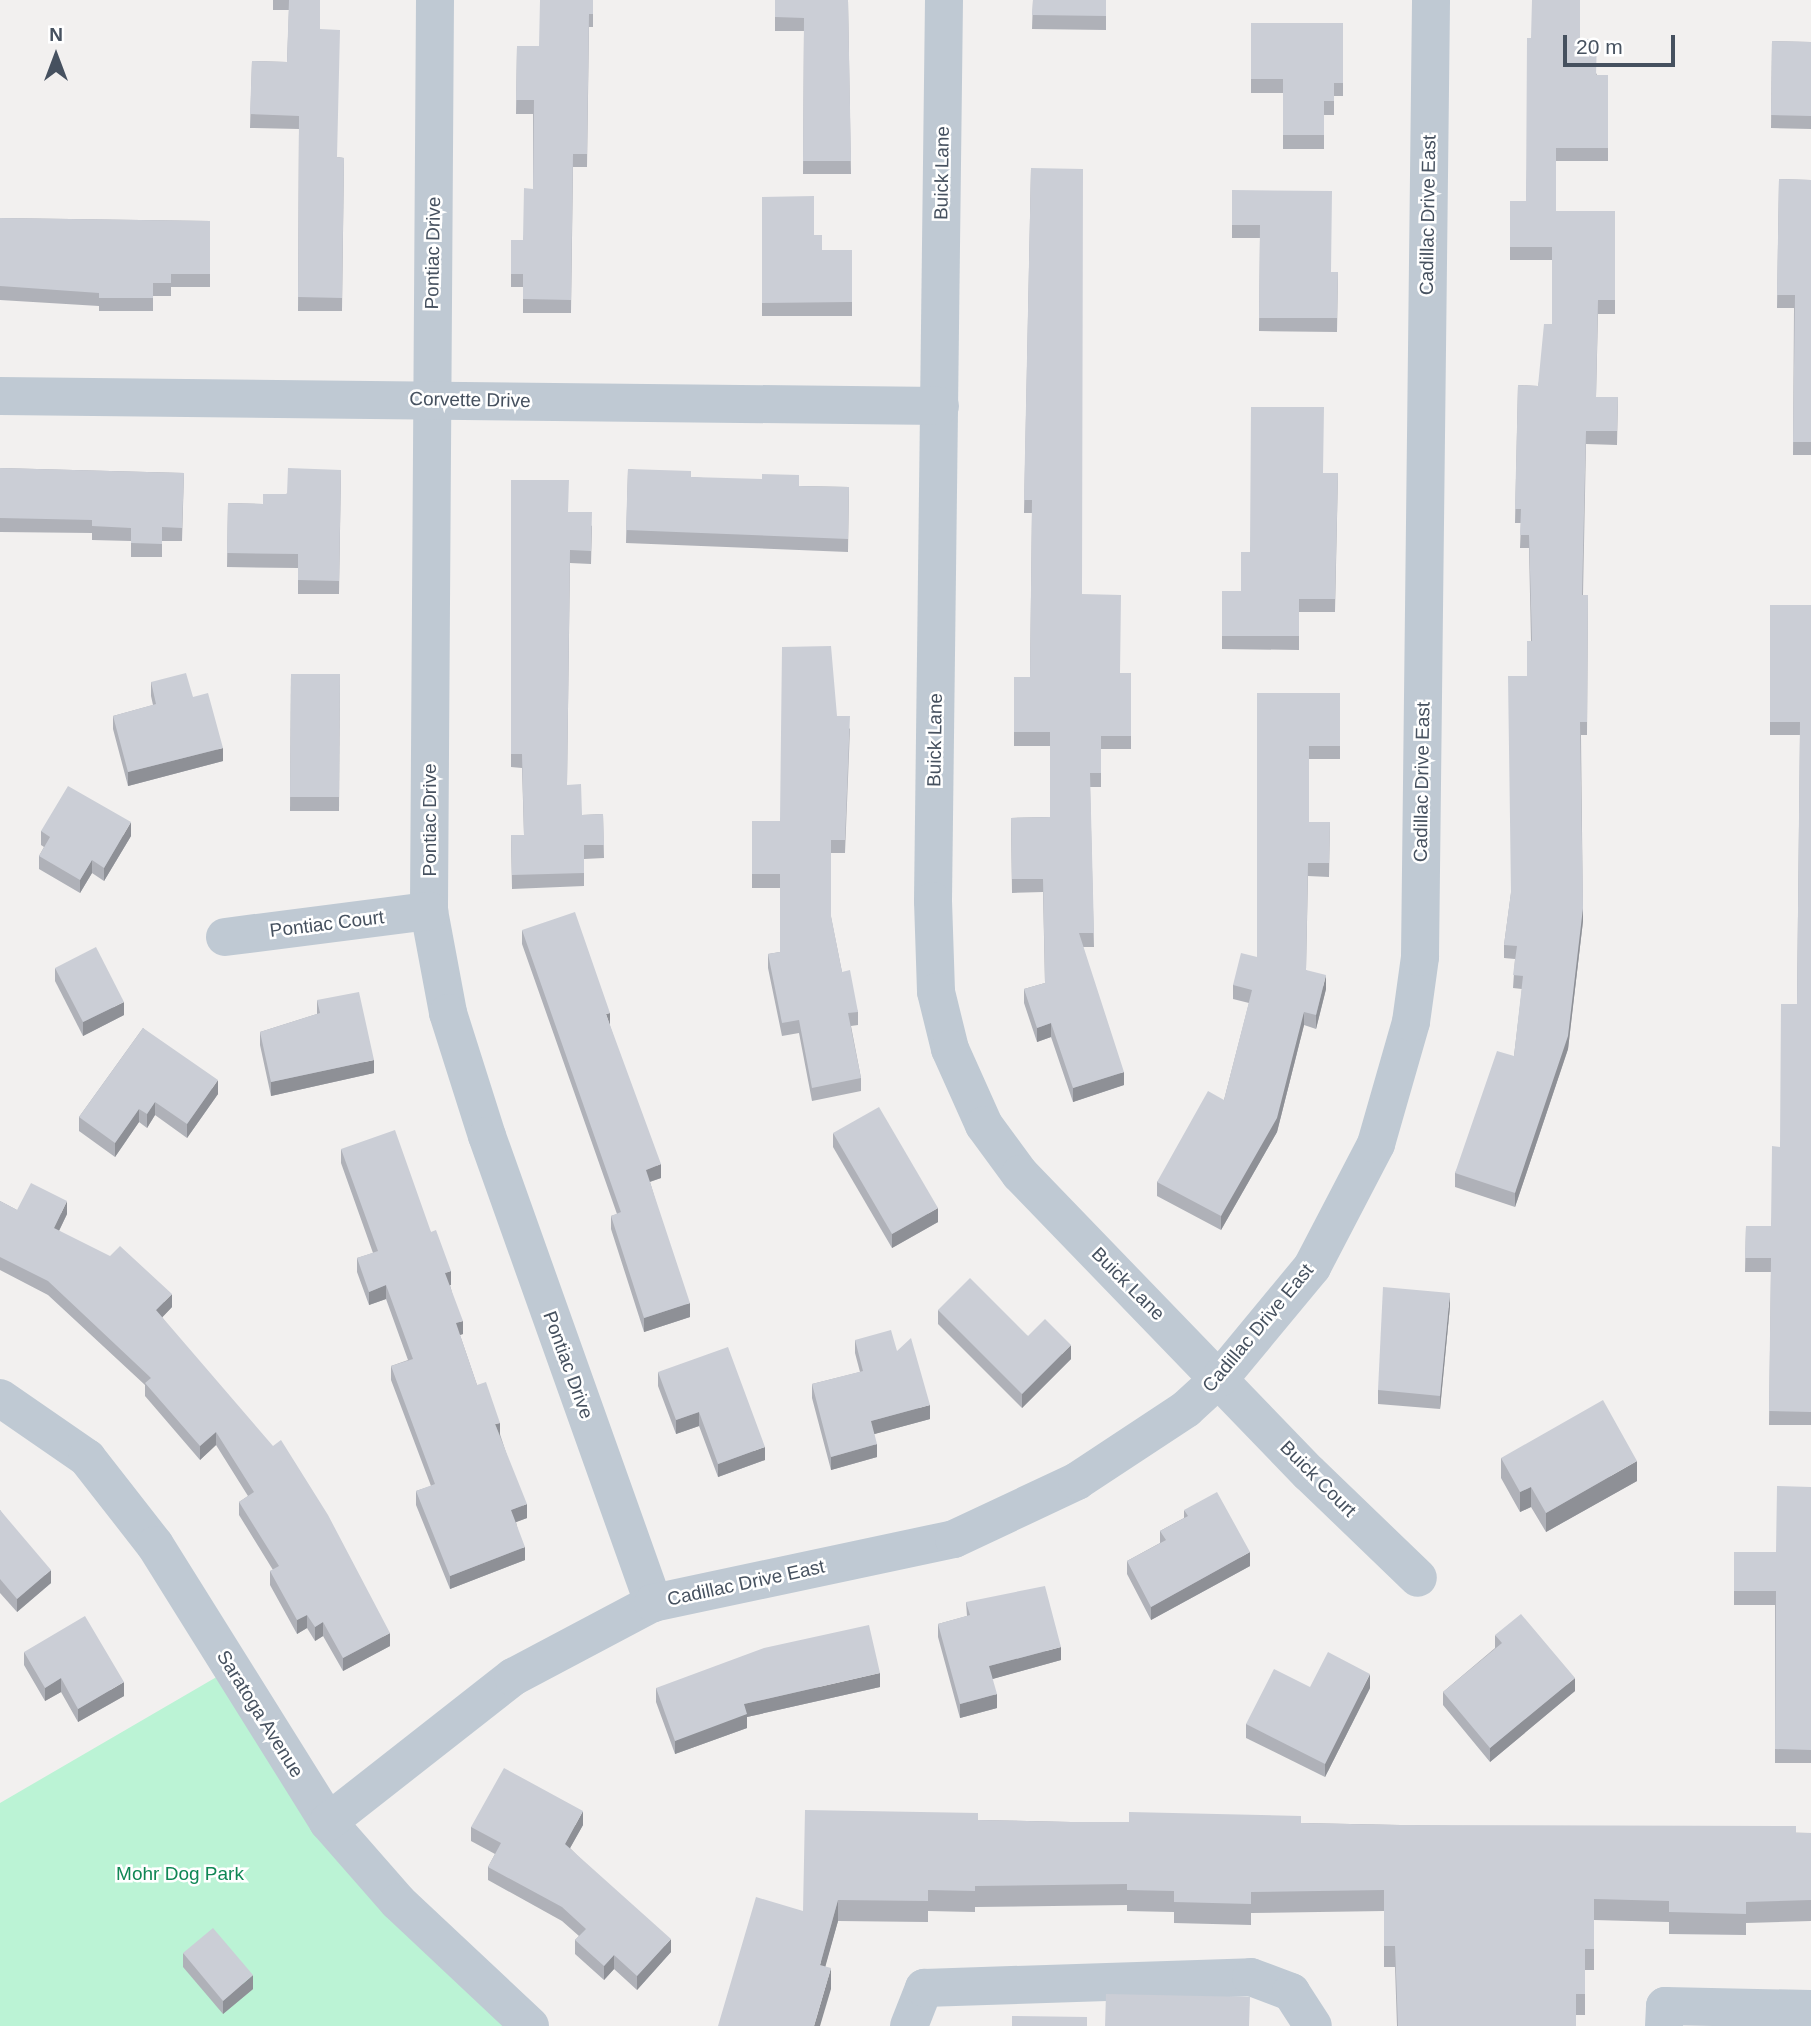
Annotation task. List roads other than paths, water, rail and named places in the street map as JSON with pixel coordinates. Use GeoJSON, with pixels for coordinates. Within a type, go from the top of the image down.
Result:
{"type":"FeatureCollection","features":[{"type":"Feature","properties":{"kind":"street","name":"Pontiac Drive"},"geometry":{"type":"LineString","coordinates":[[435,0],[429,911],[448,1013],[487,1136],[653,1603]]}},
{"type":"Feature","properties":{"kind":"street","name":"Buick Lane"},"geometry":{"type":"LineString","coordinates":[[944,0],[933,901],[936,992],[950,1049],[984,1125],[1020,1174],[1221,1377]]}},
{"type":"Feature","properties":{"kind":"street","name":"Cadillac Drive East"},"geometry":{"type":"LineString","coordinates":[[328,1822],[513,1677],[653,1603],[954,1539],[1077,1481],[1186,1409],[1221,1377],[1312,1267],[1376,1144],[1411,1022],[1420,957],[1431,0]]}},
{"type":"Feature","properties":{"kind":"street","name":"Corvette Drive"},"geometry":{"type":"LineString","coordinates":[[0,396],[940,407]]}},
{"type":"Feature","properties":{"kind":"street","name":"Pontiac Court"},"geometry":{"type":"LineString","coordinates":[[225,937],[429,911]]}},
{"type":"Feature","properties":{"kind":"street","name":"Buick Court"},"geometry":{"type":"LineString","coordinates":[[1221,1377],[1310,1473],[1419,1578]]}},
{"type":"Feature","properties":{"kind":"street","name":"Saratoga Avenue"},"geometry":{"type":"LineString","coordinates":[[0,1398],[87,1458],[155,1545],[328,1822],[398,1902],[530,2026]]}},
{"type":"Feature","properties":{"kind":"street"},"geometry":{"type":"LineString","coordinates":[[909,2026],[924,1988],[1251,1977],[1291,1992],[1313,2026]]}},
{"type":"Feature","properties":{"kind":"street"},"geometry":{"type":"LineString","coordinates":[[1664,2026],[1665,2006],[1811,2009]]}},
{"type":"Feature","properties":{"kind":"park label","name":"Mohr Dog Park"},"geometry":{"type":"Point","coordinates":[180,1874]}}]}
